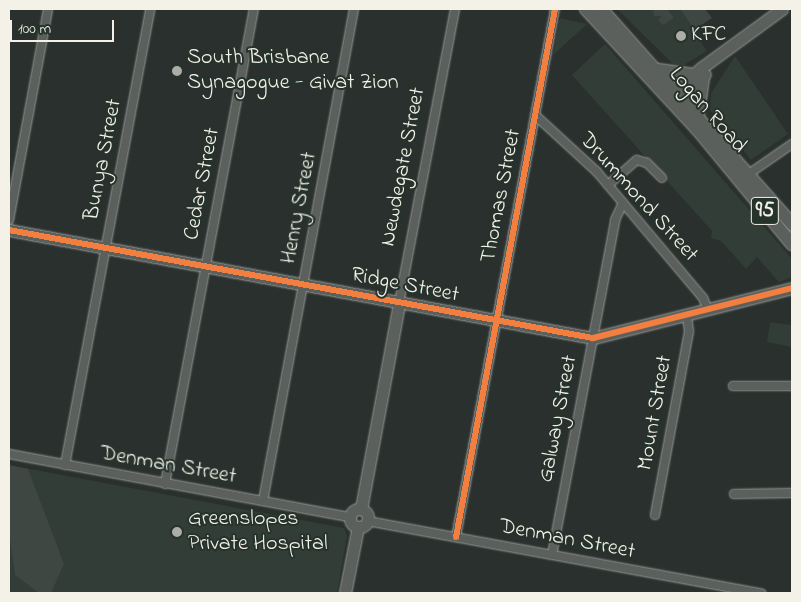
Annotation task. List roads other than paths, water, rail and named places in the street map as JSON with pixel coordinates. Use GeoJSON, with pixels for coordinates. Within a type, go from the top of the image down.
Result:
{"type":"FeatureCollection","features":[{"type":"Feature","properties":{"kind":"main road","name":"Logan Road"},"geometry":{"type":"LineString","coordinates":[[586,9],[676,97],[698,113],[792,224]]}},
{"type":"Feature","properties":{"kind":"main road","name":"Logan Road"},"geometry":{"type":"LineString","coordinates":[[601,9],[658,70],[676,97],[792,244]]}},
{"type":"Feature","properties":{"kind":"main road"},"geometry":{"type":"LineString","coordinates":[[658,70],[698,76],[698,113]]}},
{"type":"Feature","properties":{"kind":"street"},"geometry":{"type":"LineString","coordinates":[[9,220],[48,9]]}},
{"type":"Feature","properties":{"kind":"street","name":"Bunya Street"},"geometry":{"type":"LineString","coordinates":[[66,465],[150,9]]}},
{"type":"Feature","properties":{"kind":"street","name":"Cedar Street"},"geometry":{"type":"LineString","coordinates":[[165,484],[254,9]]}},
{"type":"Feature","properties":{"kind":"street","name":"Henry Street"},"geometry":{"type":"LineString","coordinates":[[263,501],[354,9]]}},
{"type":"Feature","properties":{"kind":"street","name":"Newdegate Street"},"geometry":{"type":"LineString","coordinates":[[361,509],[455,9]]}},
{"type":"Feature","properties":{"kind":"street","name":"Thomas Street"},"geometry":{"type":"LineString","coordinates":[[456,537],[555,9]]}},
{"type":"Feature","properties":{"kind":"street"},"geometry":{"type":"LineString","coordinates":[[676,97],[710,64],[782,9]]}},
{"type":"Feature","properties":{"kind":"street","name":"Drummond Street"},"geometry":{"type":"LineString","coordinates":[[535,115],[608,185],[708,310]]}},
{"type":"Feature","properties":{"kind":"street"},"geometry":{"type":"LineString","coordinates":[[750,173],[792,144]]}},
{"type":"Feature","properties":{"kind":"street"},"geometry":{"type":"LineString","coordinates":[[608,185],[636,160],[647,163],[662,178]]}},
{"type":"Feature","properties":{"kind":"street","name":"Galway Street"},"geometry":{"type":"LineString","coordinates":[[552,555],[615,220],[623,203]]}},
{"type":"Feature","properties":{"kind":"street","name":"Ridge Street"},"geometry":{"type":"LineString","coordinates":[[9,230],[593,338],[687,316],[792,288]]}},
{"type":"Feature","properties":{"kind":"street","name":"Mount Street"},"geometry":{"type":"LineString","coordinates":[[655,515],[689,331],[687,316]]}},
{"type":"Feature","properties":{"kind":"street"},"geometry":{"type":"LineString","coordinates":[[733,386],[792,386]]}},
{"type":"Feature","properties":{"kind":"street","name":"Denman Street"},"geometry":{"type":"LineString","coordinates":[[9,454],[350,517]]}},
{"type":"Feature","properties":{"kind":"street"},"geometry":{"type":"LineString","coordinates":[[734,494],[792,493]]}},
{"type":"Feature","properties":{"kind":"street"},"geometry":{"type":"LineString","coordinates":[[345,593],[363,524],[361,509],[350,517],[363,524]]}},
{"type":"Feature","properties":{"kind":"street","name":"Denman Street"},"geometry":{"type":"LineString","coordinates":[[363,524],[456,537],[761,593]]}},
{"type":"Feature","properties":{"kind":"place","name":"KFC"},"geometry":{"type":"Point","coordinates":[681,36]}},
{"type":"Feature","properties":{"kind":"place","name":"South Brisbane Synagogue - Givat Zion"},"geometry":{"type":"Point","coordinates":[177,71]}},
{"type":"Feature","properties":{"kind":"place","name":"Greenslopes Private Hospital"},"geometry":{"type":"Point","coordinates":[177,532]}}]}
